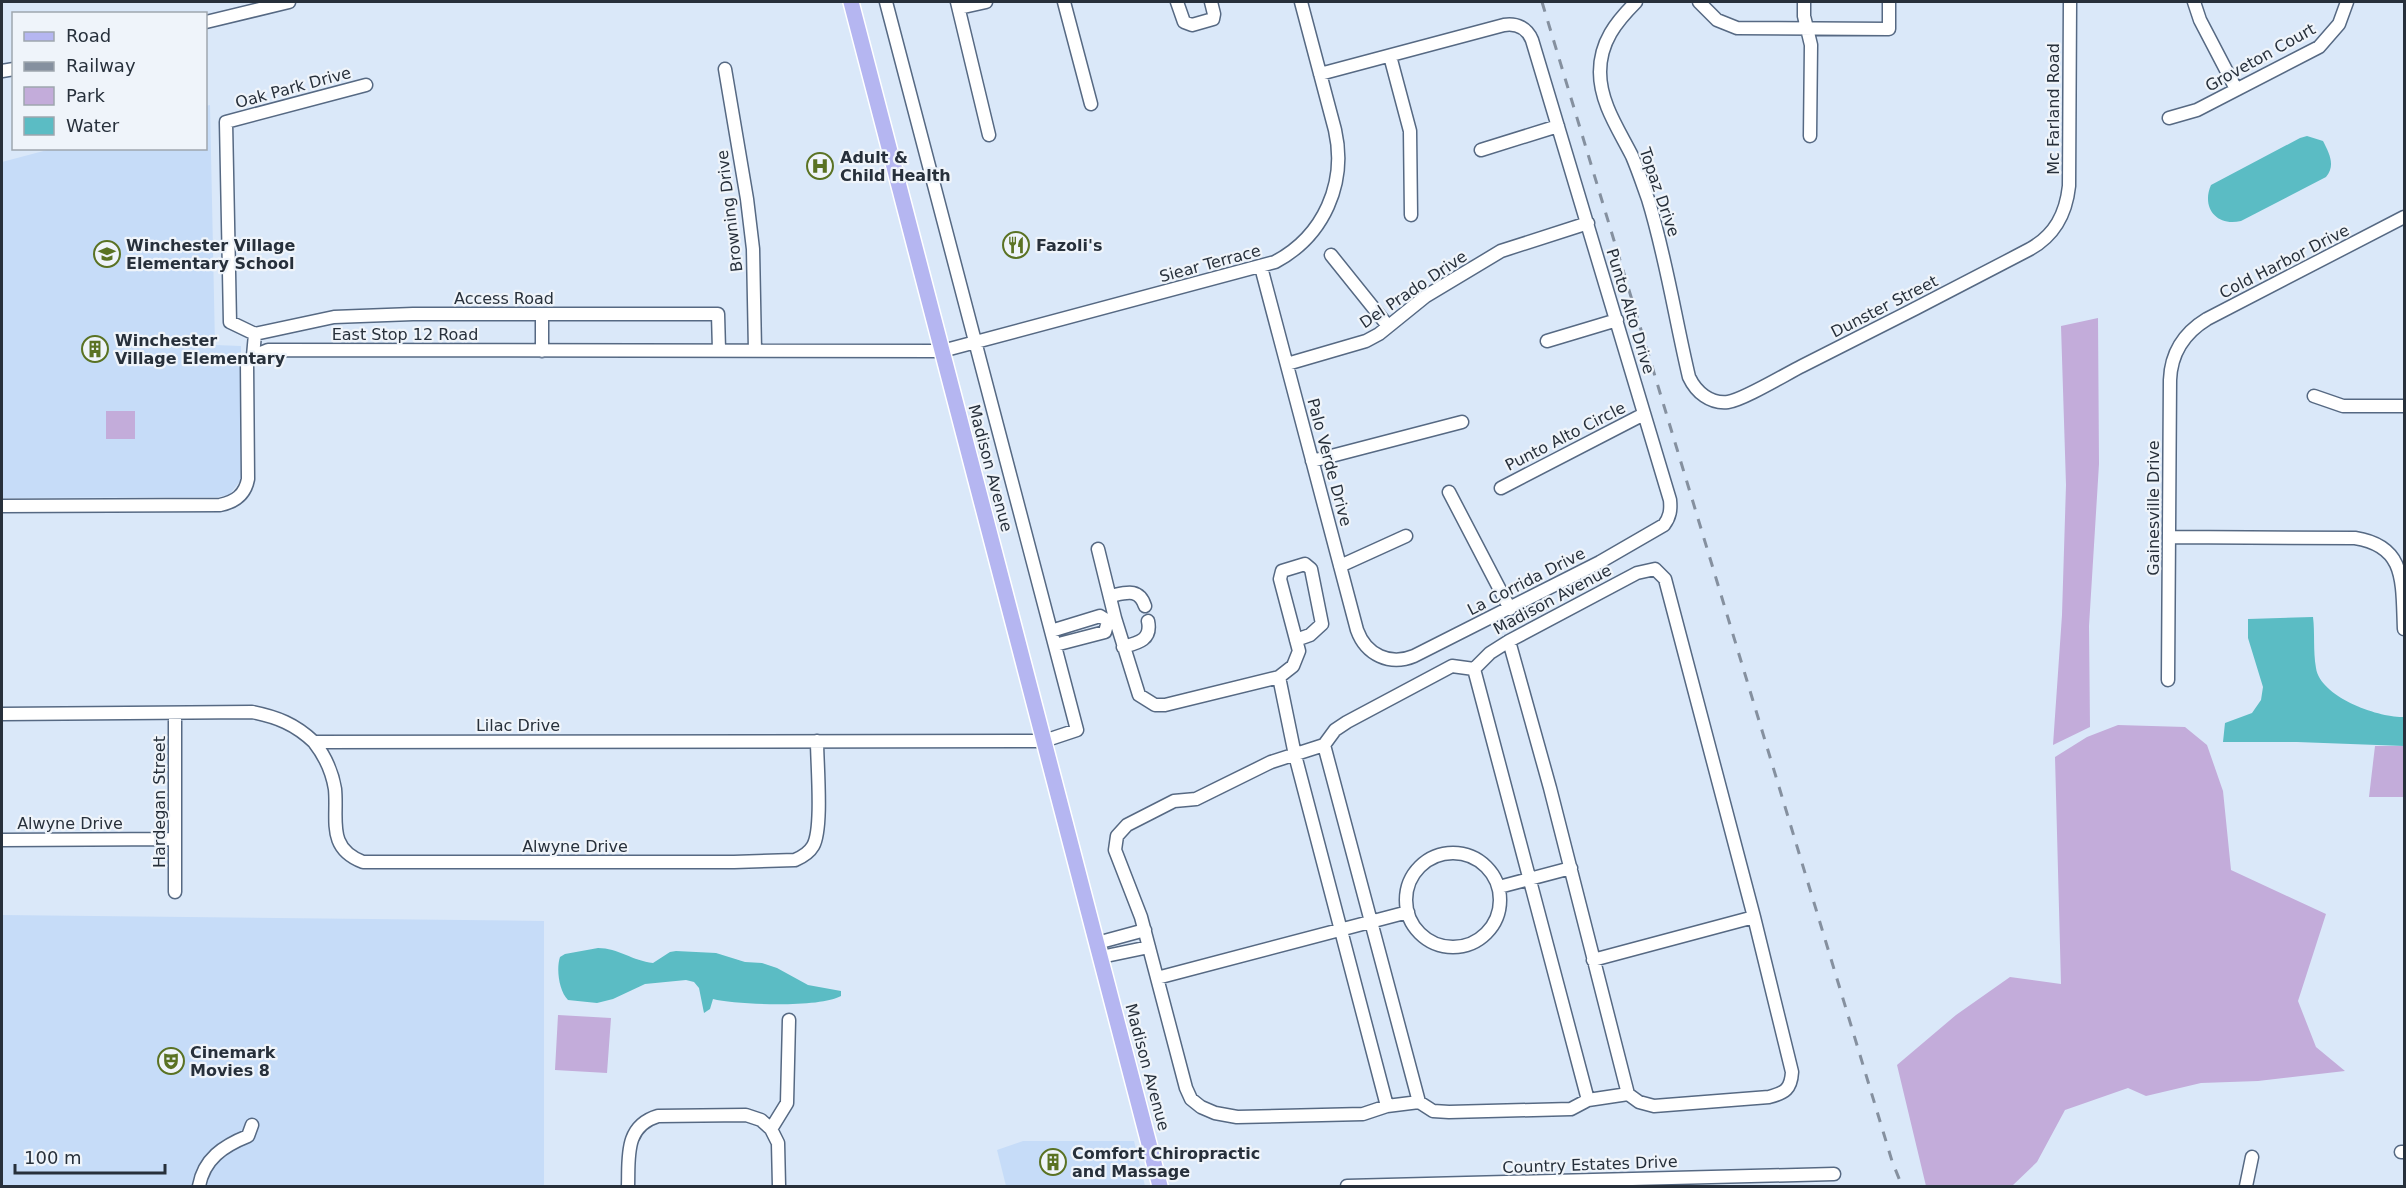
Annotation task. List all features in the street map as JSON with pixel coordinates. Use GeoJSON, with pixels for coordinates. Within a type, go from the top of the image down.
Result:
{"type":"FeatureCollection","features":[{"type":"Feature","properties":{"kind":"main road","name":"Madison Avenue"},"geometry":{"type":"LineString","coordinates":[[851,2],[1160,1186]]}},
{"type":"Feature","properties":{"kind":"street"},"geometry":{"type":"LineString","coordinates":[[207,22],[289,2]]}},
{"type":"Feature","properties":{"kind":"street"},"geometry":{"type":"LineString","coordinates":[[886,2],[1055,645],[1105,632],[1111,619]]}},
{"type":"Feature","properties":{"kind":"street"},"geometry":{"type":"LineString","coordinates":[[986,2],[958,5],[989,135]]}},
{"type":"Feature","properties":{"kind":"street"},"geometry":{"type":"LineString","coordinates":[[1064,2],[1091,104]]}},
{"type":"Feature","properties":{"kind":"street"},"geometry":{"type":"LineString","coordinates":[[1177,2],[1182,19],[1192,25],[1213,19],[1211,2]]}},
{"type":"Feature","properties":{"kind":"street","name":"Siear Terrace"},"geometry":{"type":"LineString","coordinates":[[942,351],[1261,267],[1279,260],[1303,243],[1323,217],[1333,195],[1338,172],[1338,148],[1303,2]]}},
{"type":"Feature","properties":{"kind":"street","name":"Topaz Drive"},"geometry":{"type":"LineString","coordinates":[[1636,2],[1617,21],[1608,37],[1600,64],[1601,87],[1606,105],[1638,172],[1653,218],[1689,377],[1696,389],[1709,399]]}},
{"type":"Feature","properties":{"kind":"street"},"geometry":{"type":"LineString","coordinates":[[1699,2],[1717,20],[1737,28],[1889,29],[1889,2]]}},
{"type":"Feature","properties":{"kind":"street"},"geometry":{"type":"LineString","coordinates":[[1804,2],[1804,16],[1810,45],[1810,136]]}},
{"type":"Feature","properties":{"kind":"street","name":"Mc Farland Road"},"geometry":{"type":"LineString","coordinates":[[2062,216],[2069,186],[2070,2]]}},
{"type":"Feature","properties":{"kind":"street"},"geometry":{"type":"LineString","coordinates":[[2194,2],[2200,20],[2236,89]]}},
{"type":"Feature","properties":{"kind":"street","name":"Groveton Court"},"geometry":{"type":"LineString","coordinates":[[2169,118],[2197,110],[2319,47],[2339,24],[2347,2]]}},
{"type":"Feature","properties":{"kind":"street","name":"Punto Alto Drive"},"geometry":{"type":"LineString","coordinates":[[1389,56],[1504,25],[1513,24],[1522,27],[1532,40],[1617,320],[1670,505]]}},
{"type":"Feature","properties":{"kind":"street"},"geometry":{"type":"LineString","coordinates":[[1320,74],[1389,56],[1410,131],[1411,215]]}},
{"type":"Feature","properties":{"kind":"street","name":"Browning Drive"},"geometry":{"type":"LineString","coordinates":[[725,69],[749,209],[753,249],[755,350]]}},
{"type":"Feature","properties":{"kind":"street","name":"Oak Park Drive"},"geometry":{"type":"LineString","coordinates":[[255,334],[230,321],[226,122],[366,85]]}},
{"type":"Feature","properties":{"kind":"street"},"geometry":{"type":"LineString","coordinates":[[1481,150],[1558,126]]}},
{"type":"Feature","properties":{"kind":"street","name":"Dunster Street"},"geometry":{"type":"LineString","coordinates":[[1709,399],[1722,402],[1734,400],[2038,245],[2049,236],[2062,216]]}},
{"type":"Feature","properties":{"kind":"street","name":"Cold Harbor Drive"},"geometry":{"type":"LineString","coordinates":[[2183,339],[2206,319],[2404,218]]}},
{"type":"Feature","properties":{"kind":"street","name":"Del Prado Drive"},"geometry":{"type":"LineString","coordinates":[[1287,364],[1360,343],[1388,326],[1426,296],[1501,251],[1588,223]]}},
{"type":"Feature","properties":{"kind":"street"},"geometry":{"type":"LineString","coordinates":[[1331,255],[1388,326]]}},
{"type":"Feature","properties":{"kind":"street","name":"Palo Verde Drive"},"geometry":{"type":"LineString","coordinates":[[1261,267],[1359,637],[1367,648],[1379,656]]}},
{"type":"Feature","properties":{"kind":"street"},"geometry":{"type":"LineString","coordinates":[[542,314],[542,351]]}},
{"type":"Feature","properties":{"kind":"street","name":"Access Road"},"geometry":{"type":"LineString","coordinates":[[255,334],[334,316],[718,314],[719,350]]}},
{"type":"Feature","properties":{"kind":"street"},"geometry":{"type":"LineString","coordinates":[[1547,341],[1617,320]]}},
{"type":"Feature","properties":{"kind":"street"},"geometry":{"type":"LineString","coordinates":[[2,506],[220,505],[232,502],[244,491],[248,479],[248,363],[253,356],[255,334]]}},
{"type":"Feature","properties":{"kind":"street","name":"Gainesville Drive"},"geometry":{"type":"LineString","coordinates":[[2168,680],[2170,373],[2173,358],[2183,339]]}},
{"type":"Feature","properties":{"kind":"street","name":"East Stop 12 Road"},"geometry":{"type":"LineString","coordinates":[[253,356],[268,350],[942,351]]}},
{"type":"Feature","properties":{"kind":"street"},"geometry":{"type":"LineString","coordinates":[[2314,396],[2343,406],[2404,406]]}},
{"type":"Feature","properties":{"kind":"street","name":"Punto Alto Circle"},"geometry":{"type":"LineString","coordinates":[[1501,488],[1644,414]]}},
{"type":"Feature","properties":{"kind":"street"},"geometry":{"type":"LineString","coordinates":[[1312,461],[1462,422]]}},
{"type":"Feature","properties":{"kind":"street"},"geometry":{"type":"LineString","coordinates":[[1449,492],[1510,609]]}},
{"type":"Feature","properties":{"kind":"street","name":"La Corrida Drive"},"geometry":{"type":"LineString","coordinates":[[1379,656],[1397,660],[1411,657],[1510,609],[1600,562],[1664,525],[1669,518],[1670,505]]}},
{"type":"Feature","properties":{"kind":"street"},"geometry":{"type":"LineString","coordinates":[[1340,566],[1406,536]]}},
{"type":"Feature","properties":{"kind":"street"},"geometry":{"type":"LineString","coordinates":[[2169,537],[2355,538],[2376,541],[2394,552],[2401,566],[2404,629]]}},
{"type":"Feature","properties":{"kind":"street"},"geometry":{"type":"LineString","coordinates":[[1098,549],[1110,597],[1111,619],[1139,695],[1155,705],[1175,703],[1279,677],[1293,666],[1299,651],[1296,640],[1280,579],[1282,571],[1305,564],[1311,569],[1322,624],[1310,635],[1296,640]]}},
{"type":"Feature","properties":{"kind":"street","name":"Madison Avenue"},"geometry":{"type":"LineString","coordinates":[[1474,669],[1490,653],[1509,641],[1637,573],[1653,570],[1665,579],[1754,916]]}},
{"type":"Feature","properties":{"kind":"street"},"geometry":{"type":"LineString","coordinates":[[1110,597],[1134,592],[1140,595],[1145,606]]}},
{"type":"Feature","properties":{"kind":"street"},"geometry":{"type":"LineString","coordinates":[[1051,631],[1100,616],[1111,619]]}},
{"type":"Feature","properties":{"kind":"street"},"geometry":{"type":"LineString","coordinates":[[1123,647],[1140,643],[1147,637],[1150,630],[1148,621]]}},
{"type":"Feature","properties":{"kind":"street"},"geometry":{"type":"LineString","coordinates":[[1509,641],[1571,868],[1593,960],[1628,1094],[1639,1102],[1654,1106],[1770,1097],[1784,1093],[1789,1087],[1792,1072],[1754,916],[1593,960]]}},
{"type":"Feature","properties":{"kind":"street","name":"Lilac Drive"},"geometry":{"type":"LineString","coordinates":[[314,742],[1044,741],[1077,730],[1055,645]]}},
{"type":"Feature","properties":{"kind":"street"},"geometry":{"type":"LineString","coordinates":[[1588,1100],[1474,669],[1452,666],[1347,722],[1335,730],[1324,745],[1271,762],[1203,796],[1174,801],[1122,828],[1115,840],[1115,850],[1145,930],[1186,1089],[1191,1099],[1201,1107],[1215,1113],[1237,1117],[1363,1114],[1387,1106],[1419,1102],[1433,1111],[1449,1112],[1571,1109],[1588,1100],[1628,1094]]}},
{"type":"Feature","properties":{"kind":"street"},"geometry":{"type":"LineString","coordinates":[[1279,677],[1295,755],[1387,1106]]}},
{"type":"Feature","properties":{"kind":"street"},"geometry":{"type":"LineString","coordinates":[[2,714],[247,712],[270,716],[296,727],[314,742]]}},
{"type":"Feature","properties":{"kind":"street","name":"Hardegan Street"},"geometry":{"type":"LineString","coordinates":[[175,713],[175,892]]}},
{"type":"Feature","properties":{"kind":"street","name":"Alwyne Drive"},"geometry":{"type":"LineString","coordinates":[[314,742],[325,758],[332,776],[336,800],[338,842],[350,856],[363,862],[765,862],[795,860],[807,853],[815,842],[818,828],[817,741]]}},
{"type":"Feature","properties":{"kind":"street"},"geometry":{"type":"LineString","coordinates":[[1324,745],[1419,1102]]}},
{"type":"Feature","properties":{"kind":"street","name":"Alwyne Drive"},"geometry":{"type":"LineString","coordinates":[[2,840],[176,839]]}},
{"type":"Feature","properties":{"kind":"street"},"geometry":{"type":"LineString","coordinates":[[1458,853],[1474,857],[1491,872],[1499,887],[1500,905],[1494,923],[1482,937],[1466,945],[1448,946],[1430,940],[1416,928],[1408,912],[1407,889],[1414,874],[1426,862],[1441,854],[1458,853]]}},
{"type":"Feature","properties":{"kind":"street"},"geometry":{"type":"LineString","coordinates":[[1499,887],[1571,868]]}},
{"type":"Feature","properties":{"kind":"street"},"geometry":{"type":"LineString","coordinates":[[1157,978],[1408,912]]}},
{"type":"Feature","properties":{"kind":"street"},"geometry":{"type":"LineString","coordinates":[[1099,950],[1145,930]]}},
{"type":"Feature","properties":{"kind":"street"},"geometry":{"type":"LineString","coordinates":[[1099,950],[1149,947]]}},
{"type":"Feature","properties":{"kind":"street"},"geometry":{"type":"LineString","coordinates":[[770,1128],[787,1103],[789,1020]]}},
{"type":"Feature","properties":{"kind":"street"},"geometry":{"type":"LineString","coordinates":[[628,1186],[629,1145],[639,1127],[650,1119],[658,1116],[739,1115],[758,1119],[770,1128],[780,1149],[779,1186]]}},
{"type":"Feature","properties":{"kind":"street"},"geometry":{"type":"LineString","coordinates":[[199,1186],[203,1172],[215,1154],[231,1143],[248,1136],[252,1125]]}},
{"type":"Feature","properties":{"kind":"street"},"geometry":{"type":"LineString","coordinates":[[2246,1186],[2252,1157]]}},
{"type":"Feature","properties":{"kind":"street","name":"Country Estates Drive"},"geometry":{"type":"LineString","coordinates":[[1347,1186],[1834,1174]]}},
{"type":"Feature","properties":{"kind":"shaded area","name":"Winchester Village Elementary School"},"geometry":{"type":"Polygon","coordinates":[[[210,105],[215,345],[241,346],[241,480],[229,495],[217,497],[2,498],[2,162],[47,150],[207,150],[207,106],[210,105]]]}},
{"type":"Feature","properties":{"kind":"shaded area"},"geometry":{"type":"Polygon","coordinates":[[[2,915],[544,921],[544,1186],[2,1186],[2,915]]]}},
{"type":"Feature","properties":{"kind":"shaded area"},"geometry":{"type":"Polygon","coordinates":[[[1023,1141],[1134,1141],[1145,1186],[1006,1186],[997,1150],[1023,1141]]]}},
{"type":"Feature","properties":{"kind":"green space"},"geometry":{"type":"Polygon","coordinates":[[[2098,318],[2099,464],[2089,626],[2090,727],[2053,745],[2062,615],[2066,485],[2061,326],[2098,318]]]}},
{"type":"Feature","properties":{"kind":"green space"},"geometry":{"type":"Polygon","coordinates":[[[106,411],[135,411],[135,439],[106,439],[106,411]]]}},
{"type":"Feature","properties":{"kind":"green space"},"geometry":{"type":"Polygon","coordinates":[[[2118,725],[2185,727],[2207,745],[2223,791],[2231,870],[2326,914],[2298,1001],[2316,1047],[2345,1071],[2258,1081],[2201,1083],[2146,1096],[2128,1088],[2065,1110],[2037,1162],[2012,1186],[1926,1186],[1897,1065],[1956,1015],[2010,977],[2061,984],[2055,757],[2087,737],[2118,725]]]}},
{"type":"Feature","properties":{"kind":"green space"},"geometry":{"type":"Polygon","coordinates":[[[2375,746],[2404,746],[2404,797],[2369,797],[2375,746]]]}},
{"type":"Feature","properties":{"kind":"green space"},"geometry":{"type":"Polygon","coordinates":[[[558,1015],[611,1018],[607,1073],[555,1070],[558,1015]]]}},
{"type":"Feature","properties":{"kind":"water"},"geometry":{"type":"Polygon","coordinates":[[[2307,136],[2323,141],[2331,164],[2326,177],[2241,221],[2225,221],[2213,214],[2208,201],[2211,185],[2307,136]]]}},
{"type":"Feature","properties":{"kind":"water"},"geometry":{"type":"Polygon","coordinates":[[[2313,617],[2315,662],[2320,678],[2339,697],[2352,704],[2380,714],[2404,717],[2404,746],[2223,742],[2225,723],[2252,713],[2261,700],[2263,687],[2248,638],[2248,619],[2313,617]]]}},
{"type":"Feature","properties":{"kind":"water"},"geometry":{"type":"Polygon","coordinates":[[[598,948],[653,963],[670,952],[676,951],[716,953],[745,962],[762,963],[777,968],[808,985],[841,991],[841,996],[830,1000],[798,1004],[759,1004],[713,999],[710,1009],[704,1013],[699,988],[694,982],[686,980],[645,984],[613,999],[597,1003],[568,1000],[559,980],[560,957],[598,948]]]}},
{"type":"Feature","properties":{"kind":"railway"},"geometry":{"type":"LineString","coordinates":[[1542,2],[1892,1161],[1902,1186]]}},
{"type":"Feature","properties":{"kind":"place","name":"Adult & Child Health"},"geometry":{"type":"Point","coordinates":[820,166]}},
{"type":"Feature","properties":{"kind":"place","name":"Fazoli's"},"geometry":{"type":"Point","coordinates":[1016,245]}},
{"type":"Feature","properties":{"kind":"place","name":"Winchester Village Elementary School"},"geometry":{"type":"Point","coordinates":[107,254]}},
{"type":"Feature","properties":{"kind":"place","name":"Winchester Village Elementary"},"geometry":{"type":"Point","coordinates":[95,349]}},
{"type":"Feature","properties":{"kind":"place","name":"Cinemark Movies 8"},"geometry":{"type":"Point","coordinates":[171,1061]}},
{"type":"Feature","properties":{"kind":"place","name":"Comfort Chiropractic and Massage"},"geometry":{"type":"Point","coordinates":[1053,1162]}}]}
